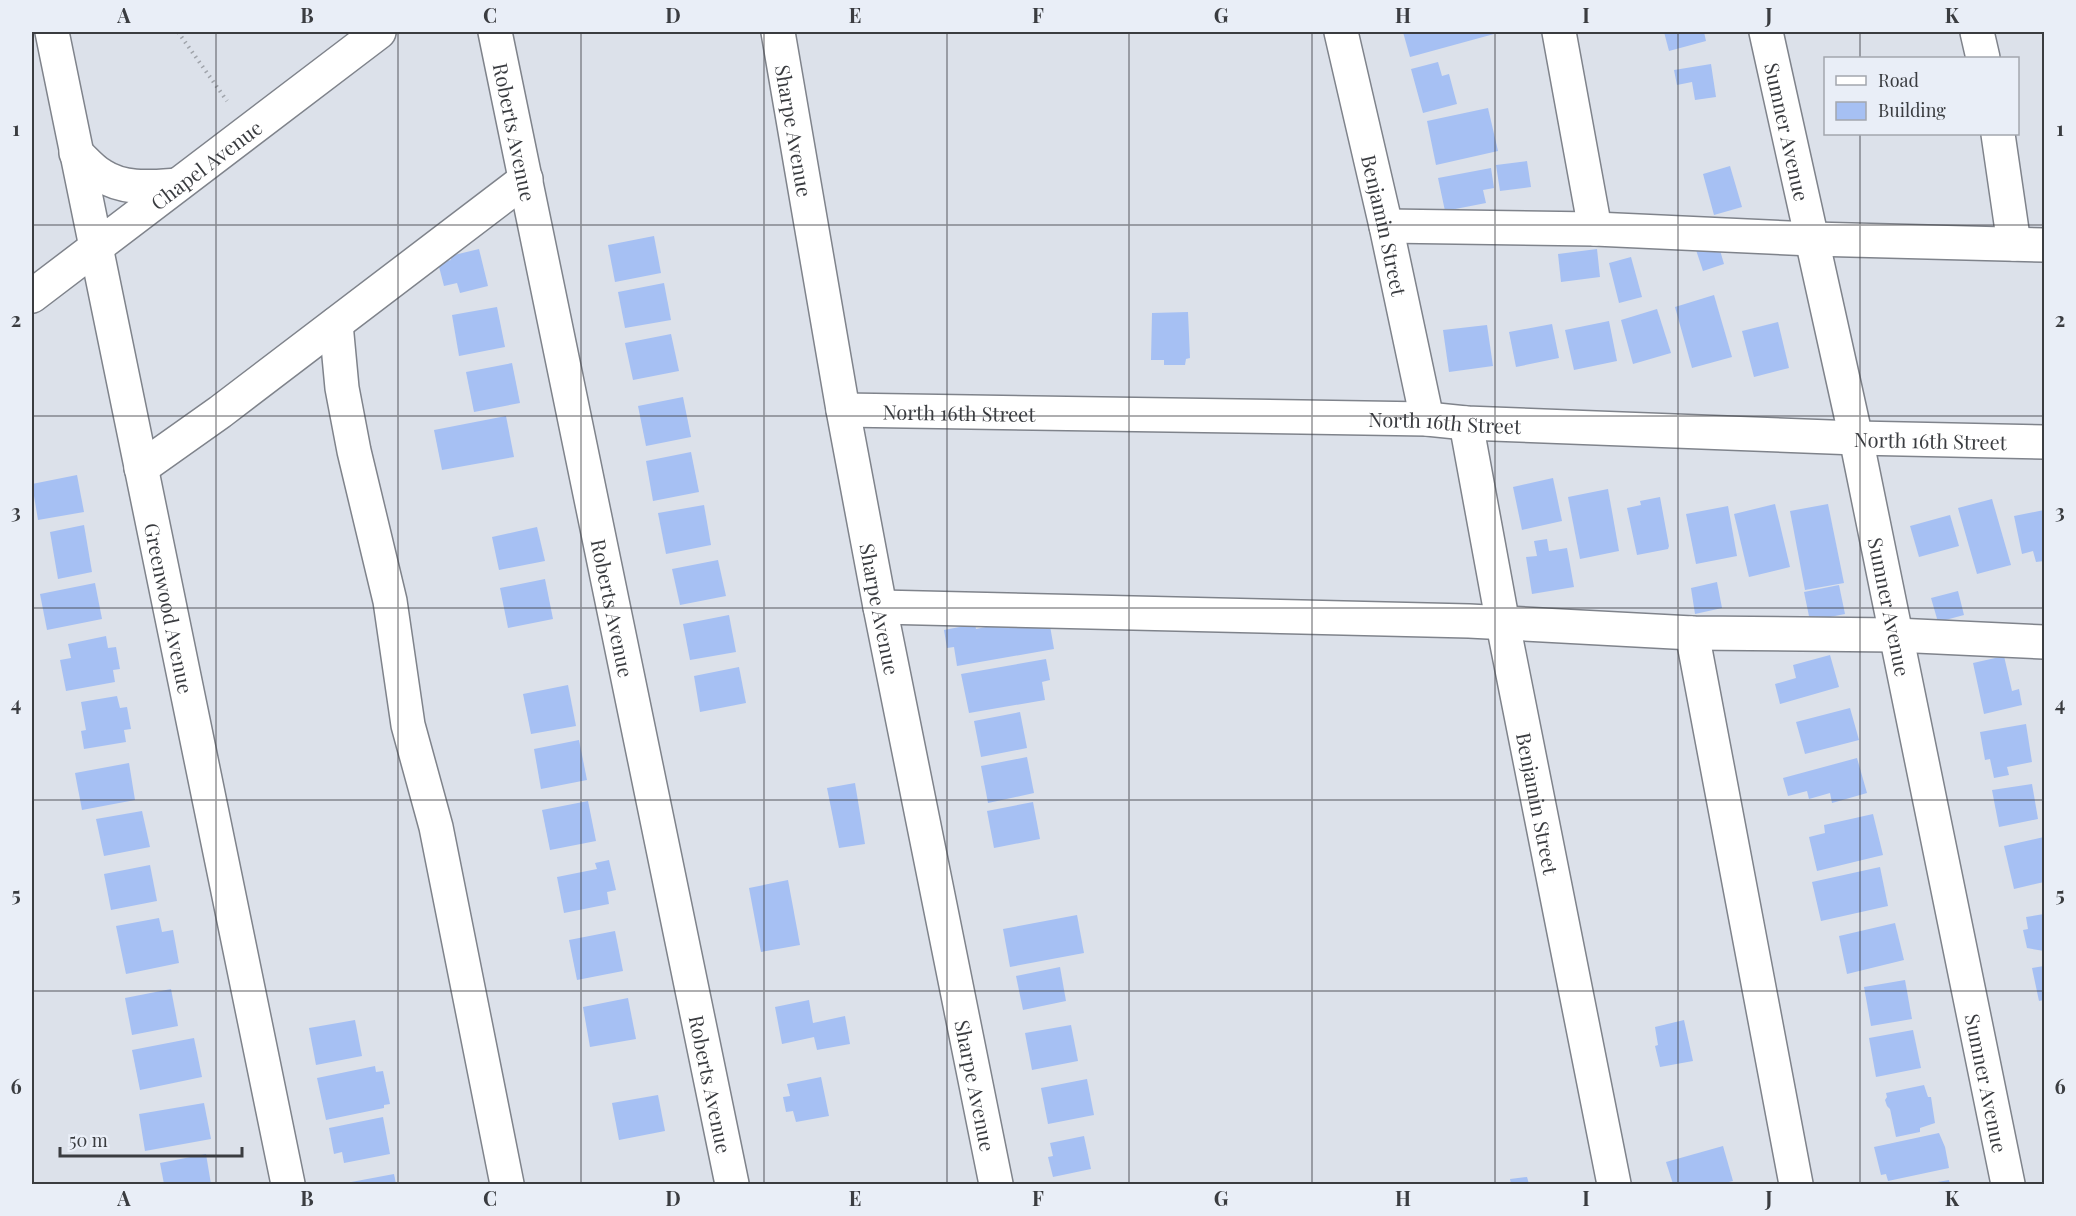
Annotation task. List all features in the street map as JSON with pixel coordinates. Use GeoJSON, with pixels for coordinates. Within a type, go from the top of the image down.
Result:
{"type":"FeatureCollection","features":[{"type":"Feature","properties":{"kind":"street","name":"Greenwood Avenue"},"geometry":{"type":"LineString","coordinates":[[52,32],[288,1185]]}},
{"type":"Feature","properties":{"kind":"street","name":"Chapel Avenue"},"geometry":{"type":"LineString","coordinates":[[32,296],[379,32]]}},
{"type":"Feature","properties":{"kind":"street","name":"Roberts Avenue"},"geometry":{"type":"LineString","coordinates":[[495,32],[732,1185]]}},
{"type":"Feature","properties":{"kind":"street","name":"Sharpe Avenue"},"geometry":{"type":"LineString","coordinates":[[778,32],[843,410],[880,607],[996,1185]]}},
{"type":"Feature","properties":{"kind":"street","name":"Benjamin Street"},"geometry":{"type":"LineString","coordinates":[[1341,32],[1386,226],[1427,419]]}},
{"type":"Feature","properties":{"kind":"street"},"geometry":{"type":"LineString","coordinates":[[1559,32],[1594,229]]}},
{"type":"Feature","properties":{"kind":"street","name":"Sumner Avenue"},"geometry":{"type":"LineString","coordinates":[[1766,32],[1856,438],[2008,1185]]}},
{"type":"Feature","properties":{"kind":"street"},"geometry":{"type":"LineString","coordinates":[[1977,32],[1983,57]]}},
{"type":"Feature","properties":{"kind":"street"},"geometry":{"type":"LineString","coordinates":[[1386,226],[1594,229],[1812,239],[2029,244],[1998,135]]}},
{"type":"Feature","properties":{"kind":"street"},"geometry":{"type":"LineString","coordinates":[[76,153],[100,175],[118,183],[139,187],[176,185]]}},
{"type":"Feature","properties":{"kind":"street"},"geometry":{"type":"LineString","coordinates":[[141,468],[220,412],[526,179]]}},
{"type":"Feature","properties":{"kind":"street"},"geometry":{"type":"LineString","coordinates":[[336,324],[342,388],[354,451],[390,601],[408,725],[436,827],[507,1185]]}},
{"type":"Feature","properties":{"kind":"street","name":"North 16th Street"},"geometry":{"type":"LineString","coordinates":[[843,410],[1427,419],[1466,423],[1856,438],[2044,442]]}},
{"type":"Feature","properties":{"kind":"street","name":"Benjamin Street"},"geometry":{"type":"LineString","coordinates":[[1466,423],[1503,624],[1614,1185]]}},
{"type":"Feature","properties":{"kind":"street"},"geometry":{"type":"LineString","coordinates":[[880,607],[1469,621],[1692,633],[1896,635],[2044,642]]}},
{"type":"Feature","properties":{"kind":"street"},"geometry":{"type":"LineString","coordinates":[[1692,633],[1796,1185]]}},
{"type":"Feature","properties":{"kind":"path"},"geometry":{"type":"LineString","coordinates":[[178,32],[227,101]]}},
{"type":"Feature","properties":{"kind":"building"},"geometry":{"type":"Polygon","coordinates":[[[1403,32],[1493,32],[1494,34],[1410,57],[1403,32]]]}},
{"type":"Feature","properties":{"kind":"building"},"geometry":{"type":"Polygon","coordinates":[[[1664,32],[1704,32],[1706,41],[1669,51],[1664,32]]]}},
{"type":"Feature","properties":{"kind":"building"},"geometry":{"type":"Polygon","coordinates":[[[1438,62],[1442,76],[1449,74],[1457,104],[1423,113],[1411,69],[1438,62]]]}},
{"type":"Feature","properties":{"kind":"building"},"geometry":{"type":"Polygon","coordinates":[[[1711,64],[1716,97],[1695,100],[1692,82],[1677,85],[1674,70],[1711,64]]]}},
{"type":"Feature","properties":{"kind":"building"},"geometry":{"type":"Polygon","coordinates":[[[1488,108],[1498,151],[1436,165],[1427,121],[1488,108]]]}},
{"type":"Feature","properties":{"kind":"building"},"geometry":{"type":"Polygon","coordinates":[[[1527,161],[1531,187],[1500,191],[1496,165],[1527,161]]]}},
{"type":"Feature","properties":{"kind":"building"},"geometry":{"type":"Polygon","coordinates":[[[1730,166],[1742,207],[1714,215],[1703,174],[1730,166]]]}},
{"type":"Feature","properties":{"kind":"building"},"geometry":{"type":"Polygon","coordinates":[[[1491,168],[1494,188],[1483,190],[1486,203],[1445,211],[1438,178],[1491,168]]]}},
{"type":"Feature","properties":{"kind":"building"},"geometry":{"type":"Polygon","coordinates":[[[654,236],[661,273],[615,282],[608,245],[654,236]]]}},
{"type":"Feature","properties":{"kind":"building"},"geometry":{"type":"Polygon","coordinates":[[[1717,240],[1724,264],[1703,271],[1695,247],[1717,240]]]}},
{"type":"Feature","properties":{"kind":"building"},"geometry":{"type":"Polygon","coordinates":[[[479,249],[488,286],[460,293],[457,283],[444,286],[438,263],[451,260],[450,256],[479,249]]]}},
{"type":"Feature","properties":{"kind":"building"},"geometry":{"type":"Polygon","coordinates":[[[1597,249],[1600,277],[1561,282],[1558,254],[1597,249]]]}},
{"type":"Feature","properties":{"kind":"building"},"geometry":{"type":"Polygon","coordinates":[[[1631,257],[1642,297],[1619,303],[1609,263],[1631,257]]]}},
{"type":"Feature","properties":{"kind":"building"},"geometry":{"type":"Polygon","coordinates":[[[664,283],[671,320],[625,328],[618,292],[664,283]]]}},
{"type":"Feature","properties":{"kind":"building"},"geometry":{"type":"Polygon","coordinates":[[[1714,295],[1732,357],[1692,368],[1675,307],[1714,295]]]}},
{"type":"Feature","properties":{"kind":"building"},"geometry":{"type":"Polygon","coordinates":[[[497,307],[505,347],[459,356],[452,315],[497,307]]]}},
{"type":"Feature","properties":{"kind":"building"},"geometry":{"type":"Polygon","coordinates":[[[1657,309],[1671,353],[1633,364],[1621,320],[1657,309]]]}},
{"type":"Feature","properties":{"kind":"building"},"geometry":{"type":"Polygon","coordinates":[[[1188,312],[1190,358],[1186,359],[1185,365],[1164,365],[1164,360],[1151,360],[1152,313],[1188,312]]]}},
{"type":"Feature","properties":{"kind":"building"},"geometry":{"type":"Polygon","coordinates":[[[1609,321],[1617,361],[1574,370],[1565,330],[1609,321]]]}},
{"type":"Feature","properties":{"kind":"building"},"geometry":{"type":"Polygon","coordinates":[[[1778,322],[1789,368],[1754,377],[1742,331],[1778,322]]]}},
{"type":"Feature","properties":{"kind":"building"},"geometry":{"type":"Polygon","coordinates":[[[1552,324],[1559,358],[1516,367],[1509,332],[1552,324]]]}},
{"type":"Feature","properties":{"kind":"building"},"geometry":{"type":"Polygon","coordinates":[[[1487,325],[1493,366],[1449,372],[1443,330],[1487,325]]]}},
{"type":"Feature","properties":{"kind":"building"},"geometry":{"type":"Polygon","coordinates":[[[671,334],[679,371],[633,380],[625,343],[671,334]]]}},
{"type":"Feature","properties":{"kind":"building"},"geometry":{"type":"Polygon","coordinates":[[[512,363],[520,403],[474,412],[466,372],[512,363]]]}},
{"type":"Feature","properties":{"kind":"building"},"geometry":{"type":"Polygon","coordinates":[[[683,397],[691,437],[646,446],[638,406],[683,397]]]}},
{"type":"Feature","properties":{"kind":"building"},"geometry":{"type":"Polygon","coordinates":[[[506,416],[514,457],[442,470],[434,430],[506,416]]]}},
{"type":"Feature","properties":{"kind":"building"},"geometry":{"type":"Polygon","coordinates":[[[691,452],[699,492],[653,501],[646,461],[691,452]]]}},
{"type":"Feature","properties":{"kind":"building"},"geometry":{"type":"Polygon","coordinates":[[[77,475],[84,512],[38,520],[32,484],[77,475]]]}},
{"type":"Feature","properties":{"kind":"building"},"geometry":{"type":"Polygon","coordinates":[[[1553,478],[1562,521],[1522,530],[1513,487],[1553,478]]]}},
{"type":"Feature","properties":{"kind":"building"},"geometry":{"type":"Polygon","coordinates":[[[1608,489],[1619,551],[1580,559],[1568,497],[1608,489]]]}},
{"type":"Feature","properties":{"kind":"building"},"geometry":{"type":"Polygon","coordinates":[[[1660,497],[1668,549],[1637,555],[1627,508],[1641,505],[1640,501],[1660,497]]]}},
{"type":"Feature","properties":{"kind":"building"},"geometry":{"type":"Polygon","coordinates":[[[1992,499],[2011,565],[1977,574],[1958,508],[1992,499]]]}},
{"type":"Feature","properties":{"kind":"building"},"geometry":{"type":"Polygon","coordinates":[[[1775,504],[1790,567],[1749,577],[1734,514],[1775,504]]]}},
{"type":"Feature","properties":{"kind":"building"},"geometry":{"type":"Polygon","coordinates":[[[1828,504],[1844,583],[1805,590],[1790,511],[1828,504]]]}},
{"type":"Feature","properties":{"kind":"building"},"geometry":{"type":"Polygon","coordinates":[[[704,505],[711,545],[666,554],[658,513],[704,505]]]}},
{"type":"Feature","properties":{"kind":"building"},"geometry":{"type":"Polygon","coordinates":[[[1728,506],[1737,556],[1696,564],[1686,514],[1728,506]]]}},
{"type":"Feature","properties":{"kind":"building"},"geometry":{"type":"Polygon","coordinates":[[[2044,510],[2044,561],[2036,562],[2033,551],[2022,554],[2014,516],[2044,510]]]}},
{"type":"Feature","properties":{"kind":"building"},"geometry":{"type":"Polygon","coordinates":[[[1950,515],[1959,546],[1919,557],[1910,526],[1950,515]]]}},
{"type":"Feature","properties":{"kind":"building"},"geometry":{"type":"Polygon","coordinates":[[[84,525],[92,572],[58,579],[50,532],[84,525]]]}},
{"type":"Feature","properties":{"kind":"building"},"geometry":{"type":"Polygon","coordinates":[[[537,527],[545,561],[499,570],[492,537],[537,527]]]}},
{"type":"Feature","properties":{"kind":"building"},"geometry":{"type":"Polygon","coordinates":[[[1547,539],[1549,551],[1567,548],[1574,587],[1532,594],[1526,557],[1537,556],[1534,541],[1547,539]]]}},
{"type":"Feature","properties":{"kind":"building"},"geometry":{"type":"Polygon","coordinates":[[[718,560],[726,596],[680,605],[672,569],[718,560]]]}},
{"type":"Feature","properties":{"kind":"building"},"geometry":{"type":"Polygon","coordinates":[[[545,579],[553,619],[508,628],[500,588],[545,579]]]}},
{"type":"Feature","properties":{"kind":"building"},"geometry":{"type":"Polygon","coordinates":[[[1717,582],[1722,608],[1695,614],[1691,588],[1717,582]]]}},
{"type":"Feature","properties":{"kind":"building"},"geometry":{"type":"Polygon","coordinates":[[[95,583],[102,619],[47,630],[40,594],[95,583]]]}},
{"type":"Feature","properties":{"kind":"building"},"geometry":{"type":"Polygon","coordinates":[[[1839,585],[1845,614],[1810,621],[1804,592],[1839,585]]]}},
{"type":"Feature","properties":{"kind":"building"},"geometry":{"type":"Polygon","coordinates":[[[1958,591],[1964,615],[1938,622],[1931,598],[1958,591]]]}},
{"type":"Feature","properties":{"kind":"building"},"geometry":{"type":"Polygon","coordinates":[[[729,615],[736,652],[690,660],[683,624],[729,615]]]}},
{"type":"Feature","properties":{"kind":"building"},"geometry":{"type":"Polygon","coordinates":[[[1049,620],[1054,649],[957,666],[954,647],[947,648],[944,630],[975,624],[976,629],[1005,623],[1006,628],[1049,620]]]}},
{"type":"Feature","properties":{"kind":"building"},"geometry":{"type":"Polygon","coordinates":[[[106,636],[108,648],[116,647],[120,669],[113,670],[115,682],[66,691],[60,660],[71,658],[68,644],[106,636]]]}},
{"type":"Feature","properties":{"kind":"building"},"geometry":{"type":"Polygon","coordinates":[[[1830,655],[1839,687],[1780,704],[1775,684],[1796,678],[1793,665],[1830,655]]]}},
{"type":"Feature","properties":{"kind":"building"},"geometry":{"type":"Polygon","coordinates":[[[2004,656],[2012,691],[2019,689],[2022,705],[1984,714],[1973,663],[2004,656]]]}},
{"type":"Feature","properties":{"kind":"building"},"geometry":{"type":"Polygon","coordinates":[[[1046,659],[1050,680],[1042,682],[1045,700],[969,713],[961,674],[1046,659]]]}},
{"type":"Feature","properties":{"kind":"building"},"geometry":{"type":"Polygon","coordinates":[[[739,667],[746,703],[700,712],[694,676],[739,667]]]}},
{"type":"Feature","properties":{"kind":"building"},"geometry":{"type":"Polygon","coordinates":[[[568,685],[576,726],[531,734],[523,694],[568,685]]]}},
{"type":"Feature","properties":{"kind":"building"},"geometry":{"type":"Polygon","coordinates":[[[117,696],[120,708],[127,707],[131,729],[124,730],[126,742],[84,749],[81,731],[86,730],[81,702],[117,696]]]}},
{"type":"Feature","properties":{"kind":"building"},"geometry":{"type":"Polygon","coordinates":[[[1850,708],[1859,740],[1805,754],[1796,722],[1850,708]]]}},
{"type":"Feature","properties":{"kind":"building"},"geometry":{"type":"Polygon","coordinates":[[[1020,712],[1027,748],[981,757],[974,721],[1020,712]]]}},
{"type":"Feature","properties":{"kind":"building"},"geometry":{"type":"Polygon","coordinates":[[[2026,724],[2032,762],[2007,767],[2009,775],[1994,778],[1990,759],[1985,760],[1980,732],[2026,724]]]}},
{"type":"Feature","properties":{"kind":"building"},"geometry":{"type":"Polygon","coordinates":[[[579,740],[587,780],[541,789],[534,749],[579,740]]]}},
{"type":"Feature","properties":{"kind":"building"},"geometry":{"type":"Polygon","coordinates":[[[1027,757],[1034,793],[988,803],[981,766],[1027,757]]]}},
{"type":"Feature","properties":{"kind":"building"},"geometry":{"type":"Polygon","coordinates":[[[1857,758],[1867,793],[1832,803],[1830,793],[1809,799],[1807,791],[1788,796],[1783,778],[1857,758]]]}},
{"type":"Feature","properties":{"kind":"building"},"geometry":{"type":"Polygon","coordinates":[[[129,763],[135,800],[82,810],[75,773],[129,763]]]}},
{"type":"Feature","properties":{"kind":"building"},"geometry":{"type":"Polygon","coordinates":[[[855,783],[865,844],[839,848],[827,788],[855,783]]]}},
{"type":"Feature","properties":{"kind":"building"},"geometry":{"type":"Polygon","coordinates":[[[2032,784],[2038,819],[1999,827],[1992,790],[2032,784]]]}},
{"type":"Feature","properties":{"kind":"building"},"geometry":{"type":"Polygon","coordinates":[[[588,801],[596,841],[550,850],[542,810],[588,801]]]}},
{"type":"Feature","properties":{"kind":"building"},"geometry":{"type":"Polygon","coordinates":[[[1033,802],[1040,839],[994,848],[987,811],[1033,802]]]}},
{"type":"Feature","properties":{"kind":"building"},"geometry":{"type":"Polygon","coordinates":[[[142,811],[150,847],[104,856],[96,819],[142,811]]]}},
{"type":"Feature","properties":{"kind":"building"},"geometry":{"type":"Polygon","coordinates":[[[1873,814],[1883,855],[1817,871],[1809,837],[1825,833],[1824,825],[1873,814]]]}},
{"type":"Feature","properties":{"kind":"building"},"geometry":{"type":"Polygon","coordinates":[[[2044,837],[2044,882],[2014,889],[2004,846],[2044,837]]]}},
{"type":"Feature","properties":{"kind":"building"},"geometry":{"type":"Polygon","coordinates":[[[609,860],[616,890],[607,892],[609,904],[564,913],[557,877],[597,869],[595,863],[609,860]]]}},
{"type":"Feature","properties":{"kind":"building"},"geometry":{"type":"Polygon","coordinates":[[[150,865],[157,901],[111,910],[104,874],[150,865]]]}},
{"type":"Feature","properties":{"kind":"building"},"geometry":{"type":"Polygon","coordinates":[[[1880,867],[1888,906],[1821,921],[1812,882],[1880,867]]]}},
{"type":"Feature","properties":{"kind":"building"},"geometry":{"type":"Polygon","coordinates":[[[788,880],[800,945],[761,952],[749,888],[788,880]]]}},
{"type":"Feature","properties":{"kind":"building"},"geometry":{"type":"Polygon","coordinates":[[[2044,914],[2044,951],[2027,948],[2023,930],[2028,929],[2026,917],[2044,914]]]}},
{"type":"Feature","properties":{"kind":"building"},"geometry":{"type":"Polygon","coordinates":[[[1077,915],[1084,953],[1010,967],[1003,929],[1077,915]]]}},
{"type":"Feature","properties":{"kind":"building"},"geometry":{"type":"Polygon","coordinates":[[[159,918],[162,932],[173,930],[179,963],[126,974],[116,926],[159,918]]]}},
{"type":"Feature","properties":{"kind":"building"},"geometry":{"type":"Polygon","coordinates":[[[1895,923],[1904,960],[1847,974],[1839,936],[1895,923]]]}},
{"type":"Feature","properties":{"kind":"building"},"geometry":{"type":"Polygon","coordinates":[[[615,931],[623,971],[577,980],[569,940],[615,931]]]}},
{"type":"Feature","properties":{"kind":"building"},"geometry":{"type":"Polygon","coordinates":[[[2044,966],[2044,1000],[2039,1001],[2032,968],[2044,966]]]}},
{"type":"Feature","properties":{"kind":"building"},"geometry":{"type":"Polygon","coordinates":[[[1060,967],[1066,1001],[1023,1010],[1016,976],[1060,967]]]}},
{"type":"Feature","properties":{"kind":"building"},"geometry":{"type":"Polygon","coordinates":[[[1905,980],[1912,1019],[1871,1026],[1864,987],[1905,980]]]}},
{"type":"Feature","properties":{"kind":"building"},"geometry":{"type":"Polygon","coordinates":[[[171,989],[178,1026],[132,1035],[125,998],[171,989]]]}},
{"type":"Feature","properties":{"kind":"building"},"geometry":{"type":"Polygon","coordinates":[[[628,998],[636,1039],[590,1047],[583,1007],[628,998]]]}},
{"type":"Feature","properties":{"kind":"building"},"geometry":{"type":"Polygon","coordinates":[[[809,1000],[813,1023],[845,1016],[850,1044],[817,1050],[814,1037],[782,1044],[775,1007],[809,1000]]]}},
{"type":"Feature","properties":{"kind":"building"},"geometry":{"type":"Polygon","coordinates":[[[355,1020],[362,1056],[316,1065],[309,1028],[355,1020]]]}},
{"type":"Feature","properties":{"kind":"building"},"geometry":{"type":"Polygon","coordinates":[[[1684,1020],[1693,1061],[1660,1067],[1655,1046],[1658,1045],[1655,1027],[1684,1020]]]}},
{"type":"Feature","properties":{"kind":"building"},"geometry":{"type":"Polygon","coordinates":[[[1071,1025],[1078,1061],[1032,1070],[1025,1033],[1071,1025]]]}},
{"type":"Feature","properties":{"kind":"building"},"geometry":{"type":"Polygon","coordinates":[[[1913,1030],[1921,1068],[1876,1077],[1869,1038],[1913,1030]]]}},
{"type":"Feature","properties":{"kind":"building"},"geometry":{"type":"Polygon","coordinates":[[[194,1038],[202,1077],[140,1090],[132,1050],[194,1038]]]}},
{"type":"Feature","properties":{"kind":"building"},"geometry":{"type":"Polygon","coordinates":[[[375,1066],[376,1072],[383,1071],[390,1104],[384,1105],[384,1108],[326,1120],[317,1078],[375,1066]]]}},
{"type":"Feature","properties":{"kind":"building"},"geometry":{"type":"Polygon","coordinates":[[[821,1077],[829,1116],[796,1122],[793,1111],[786,1112],[783,1097],[790,1096],[787,1084],[821,1077]]]}},
{"type":"Feature","properties":{"kind":"building"},"geometry":{"type":"Polygon","coordinates":[[[1087,1079],[1094,1115],[1048,1124],[1041,1088],[1087,1079]]]}},
{"type":"Feature","properties":{"kind":"building"},"geometry":{"type":"Polygon","coordinates":[[[1924,1085],[1928,1097],[1931,1097],[1935,1123],[1920,1128],[1920,1132],[1896,1137],[1890,1109],[1885,1100],[1886,1093],[1924,1085]]]}},
{"type":"Feature","properties":{"kind":"building"},"geometry":{"type":"Polygon","coordinates":[[[658,1095],[665,1131],[619,1140],[612,1103],[658,1095]]]}},
{"type":"Feature","properties":{"kind":"building"},"geometry":{"type":"Polygon","coordinates":[[[204,1103],[211,1139],[145,1151],[139,1114],[204,1103]]]}},
{"type":"Feature","properties":{"kind":"building"},"geometry":{"type":"Polygon","coordinates":[[[383,1117],[390,1154],[344,1163],[342,1152],[334,1154],[329,1128],[383,1117]]]}},
{"type":"Feature","properties":{"kind":"building"},"geometry":{"type":"Polygon","coordinates":[[[1939,1133],[1945,1147],[1949,1168],[1888,1181],[1886,1174],[1881,1175],[1874,1147],[1939,1133]]]}},
{"type":"Feature","properties":{"kind":"building"},"geometry":{"type":"Polygon","coordinates":[[[1084,1136],[1091,1169],[1053,1177],[1048,1157],[1053,1156],[1050,1143],[1084,1136]]]}},
{"type":"Feature","properties":{"kind":"building"},"geometry":{"type":"Polygon","coordinates":[[[1723,1146],[1733,1181],[1720,1184],[1673,1184],[1666,1162],[1723,1146]]]}},
{"type":"Feature","properties":{"kind":"building"},"geometry":{"type":"Polygon","coordinates":[[[206,1154],[211,1184],[164,1184],[160,1163],[206,1154]]]}},
{"type":"Feature","properties":{"kind":"building"},"geometry":{"type":"Polygon","coordinates":[[[394,1174],[396,1184],[346,1184],[346,1183],[394,1174]]]}},
{"type":"Feature","properties":{"kind":"building"},"geometry":{"type":"Polygon","coordinates":[[[1527,1177],[1529,1184],[1511,1184],[1510,1179],[1527,1177]]]}},
{"type":"Feature","properties":{"kind":"building"},"geometry":{"type":"Polygon","coordinates":[[[1949,1180],[1950,1184],[1932,1184],[1932,1183],[1949,1180]]]}}]}
